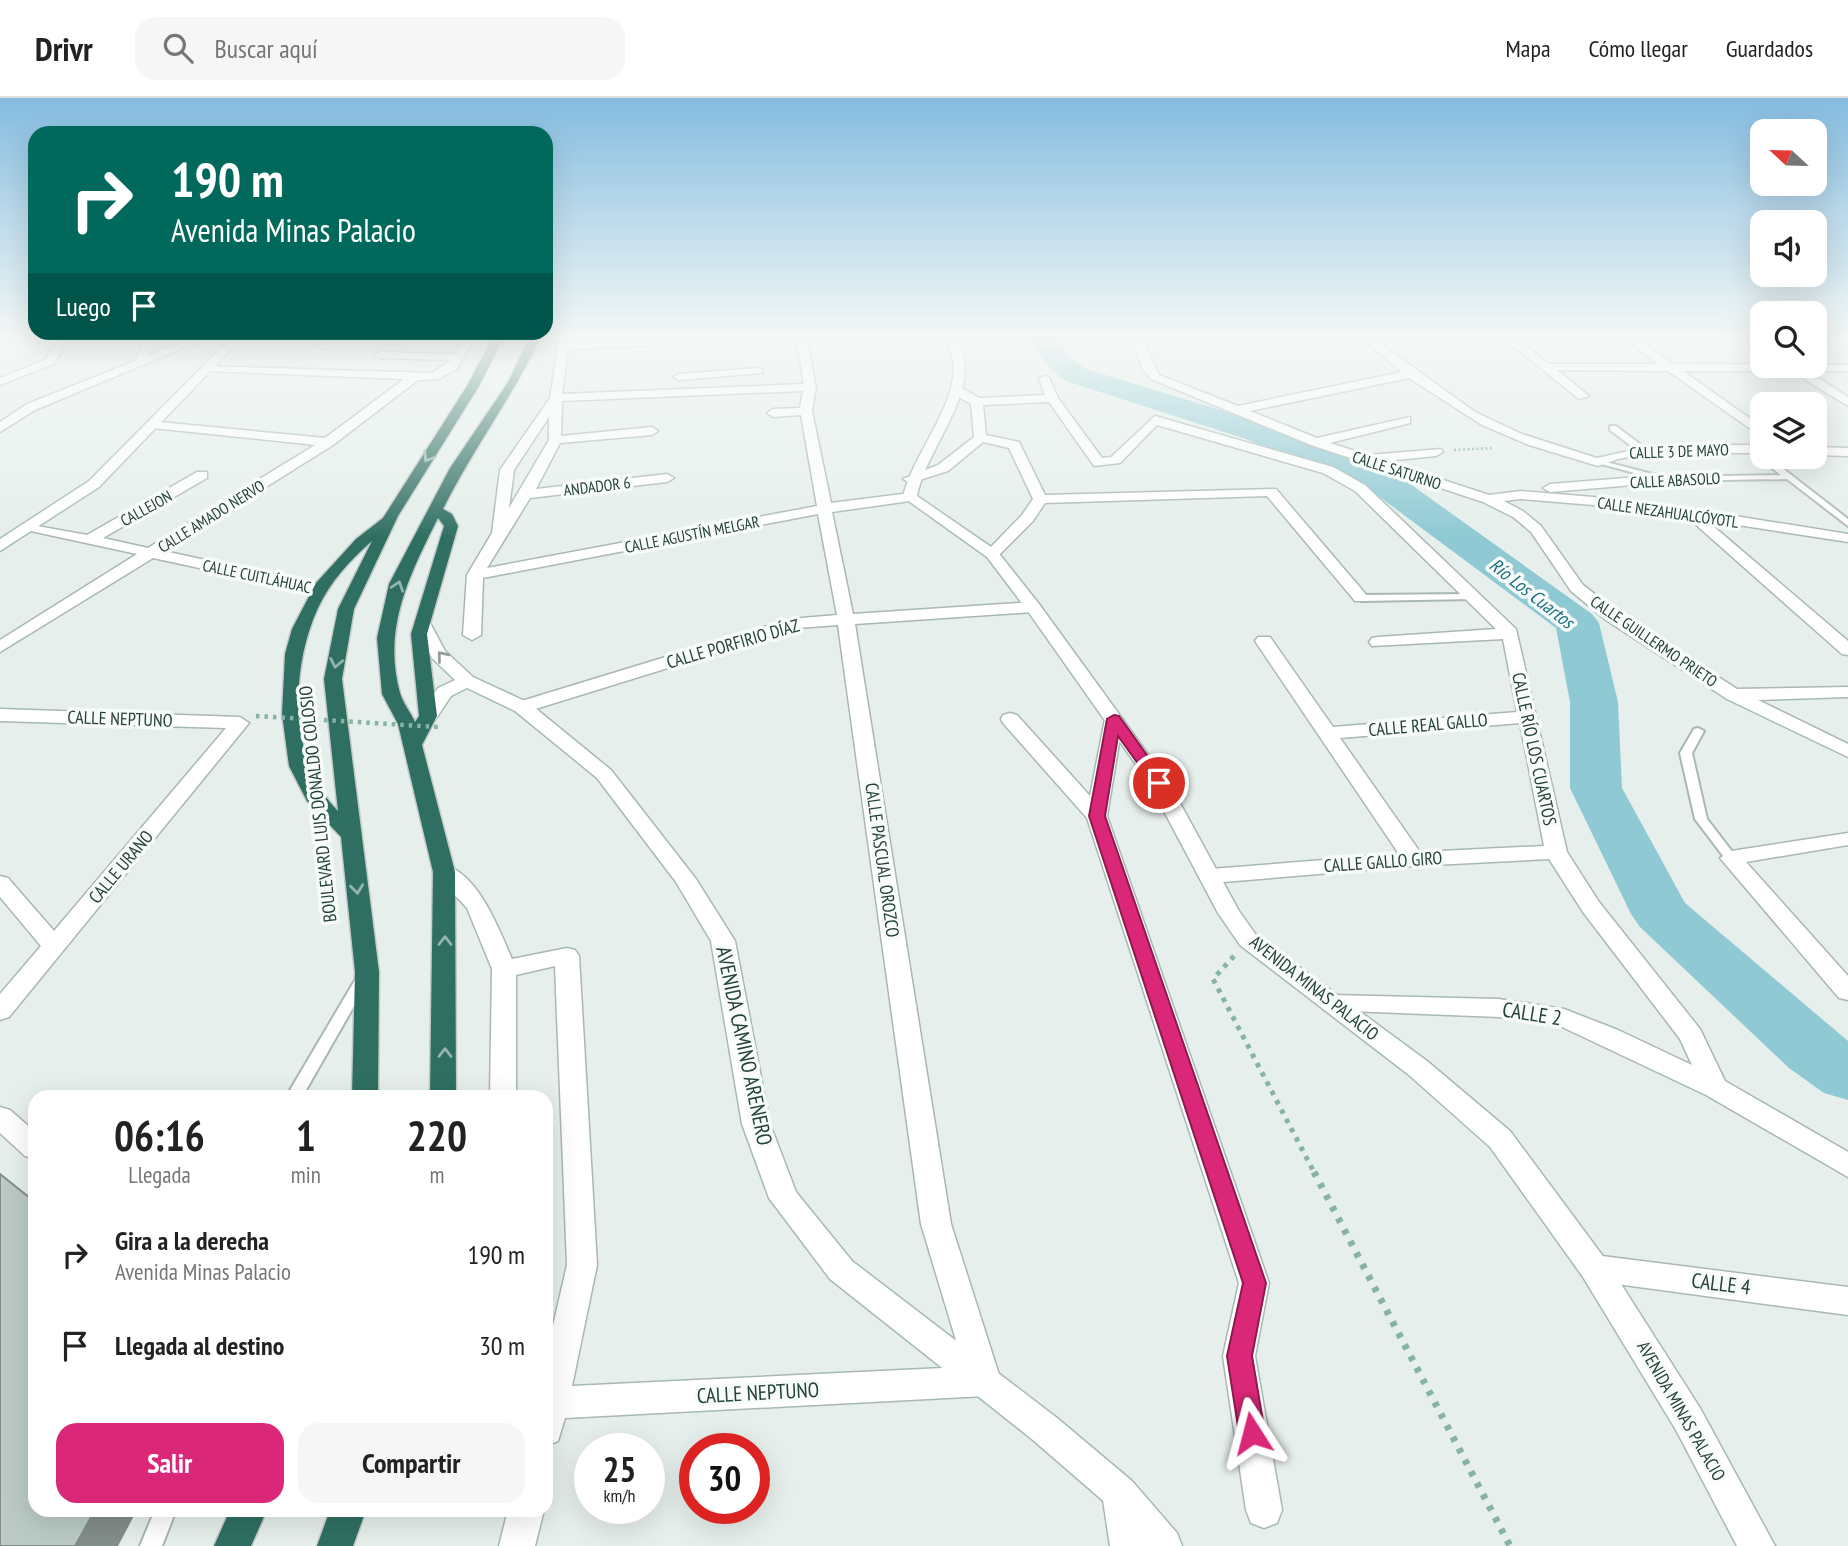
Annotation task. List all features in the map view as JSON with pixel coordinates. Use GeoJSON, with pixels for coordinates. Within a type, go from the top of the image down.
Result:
{"type":"FeatureCollection","features":[{"type":"Feature","properties":{"kind":"highway","name":"BOULEVARD LUIS DONALDO COLOSIO"},"geometry":{"type":"LineString","coordinates":[[365,1090],[367,972],[333,679],[346,609],[391,516],[463,403]]}},
{"type":"Feature","properties":{"kind":"highway"},"geometry":{"type":"LineString","coordinates":[[444,1090],[444,872],[407,724],[391,694],[386,638],[397,584],[457,468],[501,403]]}},
{"type":"Feature","properties":{"kind":"highway"},"geometry":{"type":"LineString","coordinates":[[412,746],[433,721],[419,634],[424,625],[451,526],[447,517],[435,511]]}},
{"type":"Feature","properties":{"kind":"highway"},"geometry":{"type":"LineString","coordinates":[[350,834],[321,805],[304,781],[292,738],[289,674],[299,631],[319,589],[345,554],[391,516]]}},
{"type":"Feature","properties":{"kind":"highway"},"geometry":{"type":"LineString","coordinates":[[232,1546],[246,1517]]}},
{"type":"Feature","properties":{"kind":"highway"},"geometry":{"type":"LineString","coordinates":[[335,1546],[345,1517]]}},
{"type":"Feature","properties":{"kind":"street"},"geometry":{"type":"LineString","coordinates":[[0,428],[41,403]]}},
{"type":"Feature","properties":{"kind":"street"},"geometry":{"type":"LineString","coordinates":[[0,546],[94,484],[174,403]]}},
{"type":"Feature","properties":{"kind":"street","name":"CALLE AMADO NERVO"},"geometry":{"type":"LineString","coordinates":[[0,647],[328,442],[381,403]]}},
{"type":"Feature","properties":{"kind":"street"},"geometry":{"type":"LineString","coordinates":[[499,533],[507,470],[553,403]]}},
{"type":"Feature","properties":{"kind":"street"},"geometry":{"type":"LineString","coordinates":[[472,635],[475,575],[526,494],[555,440],[556,403]]}},
{"type":"Feature","properties":{"kind":"street","name":"CALLE PASCUAL OROZCO"},"geometry":{"type":"LineString","coordinates":[[807,403],[806,411],[827,508],[846,620],[936,1224],[985,1381]]}},
{"type":"Feature","properties":{"kind":"street"},"geometry":{"type":"LineString","coordinates":[[910,488],[951,403]]}},
{"type":"Feature","properties":{"kind":"street"},"geometry":{"type":"LineString","coordinates":[[977,403],[979,438],[1014,445],[1040,499]]}},
{"type":"Feature","properties":{"kind":"street"},"geometry":{"type":"LineString","coordinates":[[1055,403],[1099,463],[1115,460],[1155,420],[1328,470],[1360,488],[1510,633]]}},
{"type":"Feature","properties":{"kind":"street","name":"CALLE SATURNO"},"geometry":{"type":"LineString","coordinates":[[1214,403],[1363,459],[1488,499]]}},
{"type":"Feature","properties":{"kind":"street"},"geometry":{"type":"LineString","coordinates":[[1234,411],[1273,403]]}},
{"type":"Feature","properties":{"kind":"street"},"geometry":{"type":"LineString","coordinates":[[1453,403],[1473,416],[1548,447],[1598,462]]}},
{"type":"Feature","properties":{"kind":"street"},"geometry":{"type":"LineString","coordinates":[[1721,403],[1750,424]]}},
{"type":"Feature","properties":{"kind":"street"},"geometry":{"type":"LineString","coordinates":[[773,413],[806,411]]}},
{"type":"Feature","properties":{"kind":"street"},"geometry":{"type":"LineString","coordinates":[[1316,442],[1406,420]]}},
{"type":"Feature","properties":{"kind":"street"},"geometry":{"type":"LineString","coordinates":[[153,425],[328,442]]}},
{"type":"Feature","properties":{"kind":"street"},"geometry":{"type":"LineString","coordinates":[[555,440],[652,431]]}},
{"type":"Feature","properties":{"kind":"street","name":"CALLE AGUSTÍN MELGAR"},"geometry":{"type":"LineString","coordinates":[[475,575],[827,508],[910,488],[943,468],[979,438]]}},
{"type":"Feature","properties":{"kind":"street","name":"CALLE 3 DE MAYO"},"geometry":{"type":"LineString","coordinates":[[1598,462],[1614,454],[1642,450],[1750,453]]}},
{"type":"Feature","properties":{"kind":"street"},"geometry":{"type":"LineString","coordinates":[[1827,451],[1848,452]]}},
{"type":"Feature","properties":{"kind":"street"},"geometry":{"type":"LineString","coordinates":[[1363,459],[1436,452]]}},
{"type":"Feature","properties":{"kind":"street","name":"CALLEJON"},"geometry":{"type":"LineString","coordinates":[[89,540],[202,475]]}},
{"type":"Feature","properties":{"kind":"street","name":"ANDADOR 6"},"geometry":{"type":"LineString","coordinates":[[526,494],[667,478]]}},
{"type":"Feature","properties":{"kind":"street","name":"CALLE ABASOLO"},"geometry":{"type":"LineString","coordinates":[[1521,495],[1542,489],[1664,479]]}},
{"type":"Feature","properties":{"kind":"street","name":"AVENIDA MINAS PALACIO"},"geometry":{"type":"LineString","coordinates":[[910,488],[992,554],[1033,607],[1159,783],[1229,913],[1248,940],[1418,1068],[1500,1139],[1594,1268],[1688,1419],[1757,1546]]}},
{"type":"Feature","properties":{"kind":"street"},"geometry":{"type":"LineString","coordinates":[[1040,499],[1271,492],[1360,598]]}},
{"type":"Feature","properties":{"kind":"street","name":"CALLE NEZAHUALCÓYOTL"},"geometry":{"type":"LineString","coordinates":[[1488,499],[1521,495],[1641,505],[1848,538]]}},
{"type":"Feature","properties":{"kind":"street"},"geometry":{"type":"LineString","coordinates":[[992,554],[1028,518],[1040,499]]}},
{"type":"Feature","properties":{"kind":"street","name":"CALLE GUILLERMO PRIETO"},"geometry":{"type":"LineString","coordinates":[[1488,499],[1518,514],[1536,529],[1577,588],[1612,616],[1733,695],[1848,751]]}},
{"type":"Feature","properties":{"kind":"street"},"geometry":{"type":"LineString","coordinates":[[1692,515],[1848,650]]}},
{"type":"Feature","properties":{"kind":"street","name":"CALLE CUITLÁHUAC"},"geometry":{"type":"LineString","coordinates":[[31,527],[319,589]]}},
{"type":"Feature","properties":{"kind":"street","name":"CALLE PORFIRIO DÍAZ"},"geometry":{"type":"LineString","coordinates":[[522,707],[796,623],[1033,607]]}},
{"type":"Feature","properties":{"kind":"street","name":"AVENIDA CAMINO ARENERO"},"geometry":{"type":"LineString","coordinates":[[424,625],[438,654],[467,681],[522,707],[604,774],[685,879],[723,941],[756,1124],[784,1198],[841,1270],[985,1381],[1120,1493],[1164,1546]]}},
{"type":"Feature","properties":{"kind":"street"},"geometry":{"type":"LineString","coordinates":[[1378,642],[1510,633]]}},
{"type":"Feature","properties":{"kind":"street","name":"CALLE RÍO LOS CUARTOS"},"geometry":{"type":"LineString","coordinates":[[1510,633],[1556,852],[1591,907],[1691,1035],[1715,1088]]}},
{"type":"Feature","properties":{"kind":"street"},"geometry":{"type":"LineString","coordinates":[[1265,641],[1414,859]]}},
{"type":"Feature","properties":{"kind":"street"},"geometry":{"type":"LineString","coordinates":[[433,721],[444,692],[467,681]]}},
{"type":"Feature","properties":{"kind":"street"},"geometry":{"type":"LineString","coordinates":[[1733,695],[1848,692]]}},
{"type":"Feature","properties":{"kind":"street","name":"CALLE NEPTUNO"},"geometry":{"type":"LineString","coordinates":[[0,715],[248,719]]}},
{"type":"Feature","properties":{"kind":"street","name":"CALLE REAL GALLO"},"geometry":{"type":"LineString","coordinates":[[1328,733],[1528,717]]}},
{"type":"Feature","properties":{"kind":"street","name":"CALLE URANO"},"geometry":{"type":"LineString","coordinates":[[0,1011],[248,719]]}},
{"type":"Feature","properties":{"kind":"street"},"geometry":{"type":"LineString","coordinates":[[1010,719],[1097,816],[1254,1283],[1239,1356],[1264,1510]]}},
{"type":"Feature","properties":{"kind":"street"},"geometry":{"type":"LineString","coordinates":[[1097,816],[1114,719]]}},
{"type":"Feature","properties":{"kind":"street"},"geometry":{"type":"LineString","coordinates":[[1731,858],[1848,839]]}},
{"type":"Feature","properties":{"kind":"street","name":"CALLE GALLO GIRO"},"geometry":{"type":"LineString","coordinates":[[1211,876],[1414,859],[1556,852]]}},
{"type":"Feature","properties":{"kind":"street"},"geometry":{"type":"LineString","coordinates":[[1731,858],[1848,992]]}},
{"type":"Feature","properties":{"kind":"street"},"geometry":{"type":"LineString","coordinates":[[444,872],[477,905],[503,969],[503,1090]]}},
{"type":"Feature","properties":{"kind":"street"},"geometry":{"type":"LineString","coordinates":[[0,883],[55,947]]}},
{"type":"Feature","properties":{"kind":"street"},"geometry":{"type":"LineString","coordinates":[[503,969],[567,956],[582,1265],[553,1384]]}},
{"type":"Feature","properties":{"kind":"street","name":"CALLE 2"},"geometry":{"type":"LineString","coordinates":[[1333,1004],[1499,1008],[1564,1018],[1609,1036],[1715,1088]]}},
{"type":"Feature","properties":{"kind":"street"},"geometry":{"type":"LineString","coordinates":[[1715,1088],[1848,1166]]}},
{"type":"Feature","properties":{"kind":"street"},"geometry":{"type":"LineString","coordinates":[[0,1117],[28,1142]]}},
{"type":"Feature","properties":{"kind":"street","name":"CALLE 4"},"geometry":{"type":"LineString","coordinates":[[1594,1268],[1848,1301]]}},
{"type":"Feature","properties":{"kind":"street","name":"CALLE NEPTUNO"},"geometry":{"type":"LineString","coordinates":[[553,1405],[985,1381]]}},
{"type":"Feature","properties":{"kind":"street"},"geometry":{"type":"LineString","coordinates":[[1120,1493],[1128,1546]]}},
{"type":"Feature","properties":{"kind":"street"},"geometry":{"type":"LineString","coordinates":[[517,1546],[524,1517]]}},
{"type":"Feature","properties":{"kind":"lane"},"geometry":{"type":"LineString","coordinates":[[1613,428],[1642,450]]}},
{"type":"Feature","properties":{"kind":"lane"},"geometry":{"type":"LineString","coordinates":[[1598,462],[1664,479]]}},
{"type":"Feature","properties":{"kind":"lane"},"geometry":{"type":"LineString","coordinates":[[1779,469],[1848,523]]}},
{"type":"Feature","properties":{"kind":"lane","name":"CALLE ABASOLO"},"geometry":{"type":"LineString","coordinates":[[1664,479],[1788,477]]}},
{"type":"Feature","properties":{"kind":"lane"},"geometry":{"type":"LineString","coordinates":[[1360,598],[1471,597]]}},
{"type":"Feature","properties":{"kind":"lane"},"geometry":{"type":"LineString","coordinates":[[1698,731],[1686,753],[1701,819],[1731,858]]}},
{"type":"Feature","properties":{"kind":"lane"},"geometry":{"type":"LineString","coordinates":[[298,1090],[367,972]]}},
{"type":"Feature","properties":{"kind":"lane"},"geometry":{"type":"LineString","coordinates":[[151,1546],[163,1517]]}},
{"type":"Feature","properties":{"kind":"path"},"geometry":{"type":"LineString","coordinates":[[248,719],[433,721]]}},
{"type":"Feature","properties":{"kind":"path"},"geometry":{"type":"LineString","coordinates":[[1213,979],[1510,1546]]}},
{"type":"Feature","properties":{"kind":"building"},"geometry":{"type":"Polygon","coordinates":[[[0,1174],[28,1196],[28,1517],[91,1517],[75,1546],[0,1546],[0,1174]]]}},
{"type":"Feature","properties":{"kind":"waterway","name":"Río Los Cuartos"},"geometry":{"type":"LineString","coordinates":[[1157,403],[1258,432],[1386,484],[1475,546],[1577,623],[1594,702],[1596,788],[1661,914],[1813,1051],[1848,1075]]}},
{"type":"Feature","properties":{"kind":"route"},"geometry":{"type":"LineString","coordinates":[[1159,783],[1114,719],[1097,816],[1254,1283],[1239,1356],[1252,1433]]}}]}
